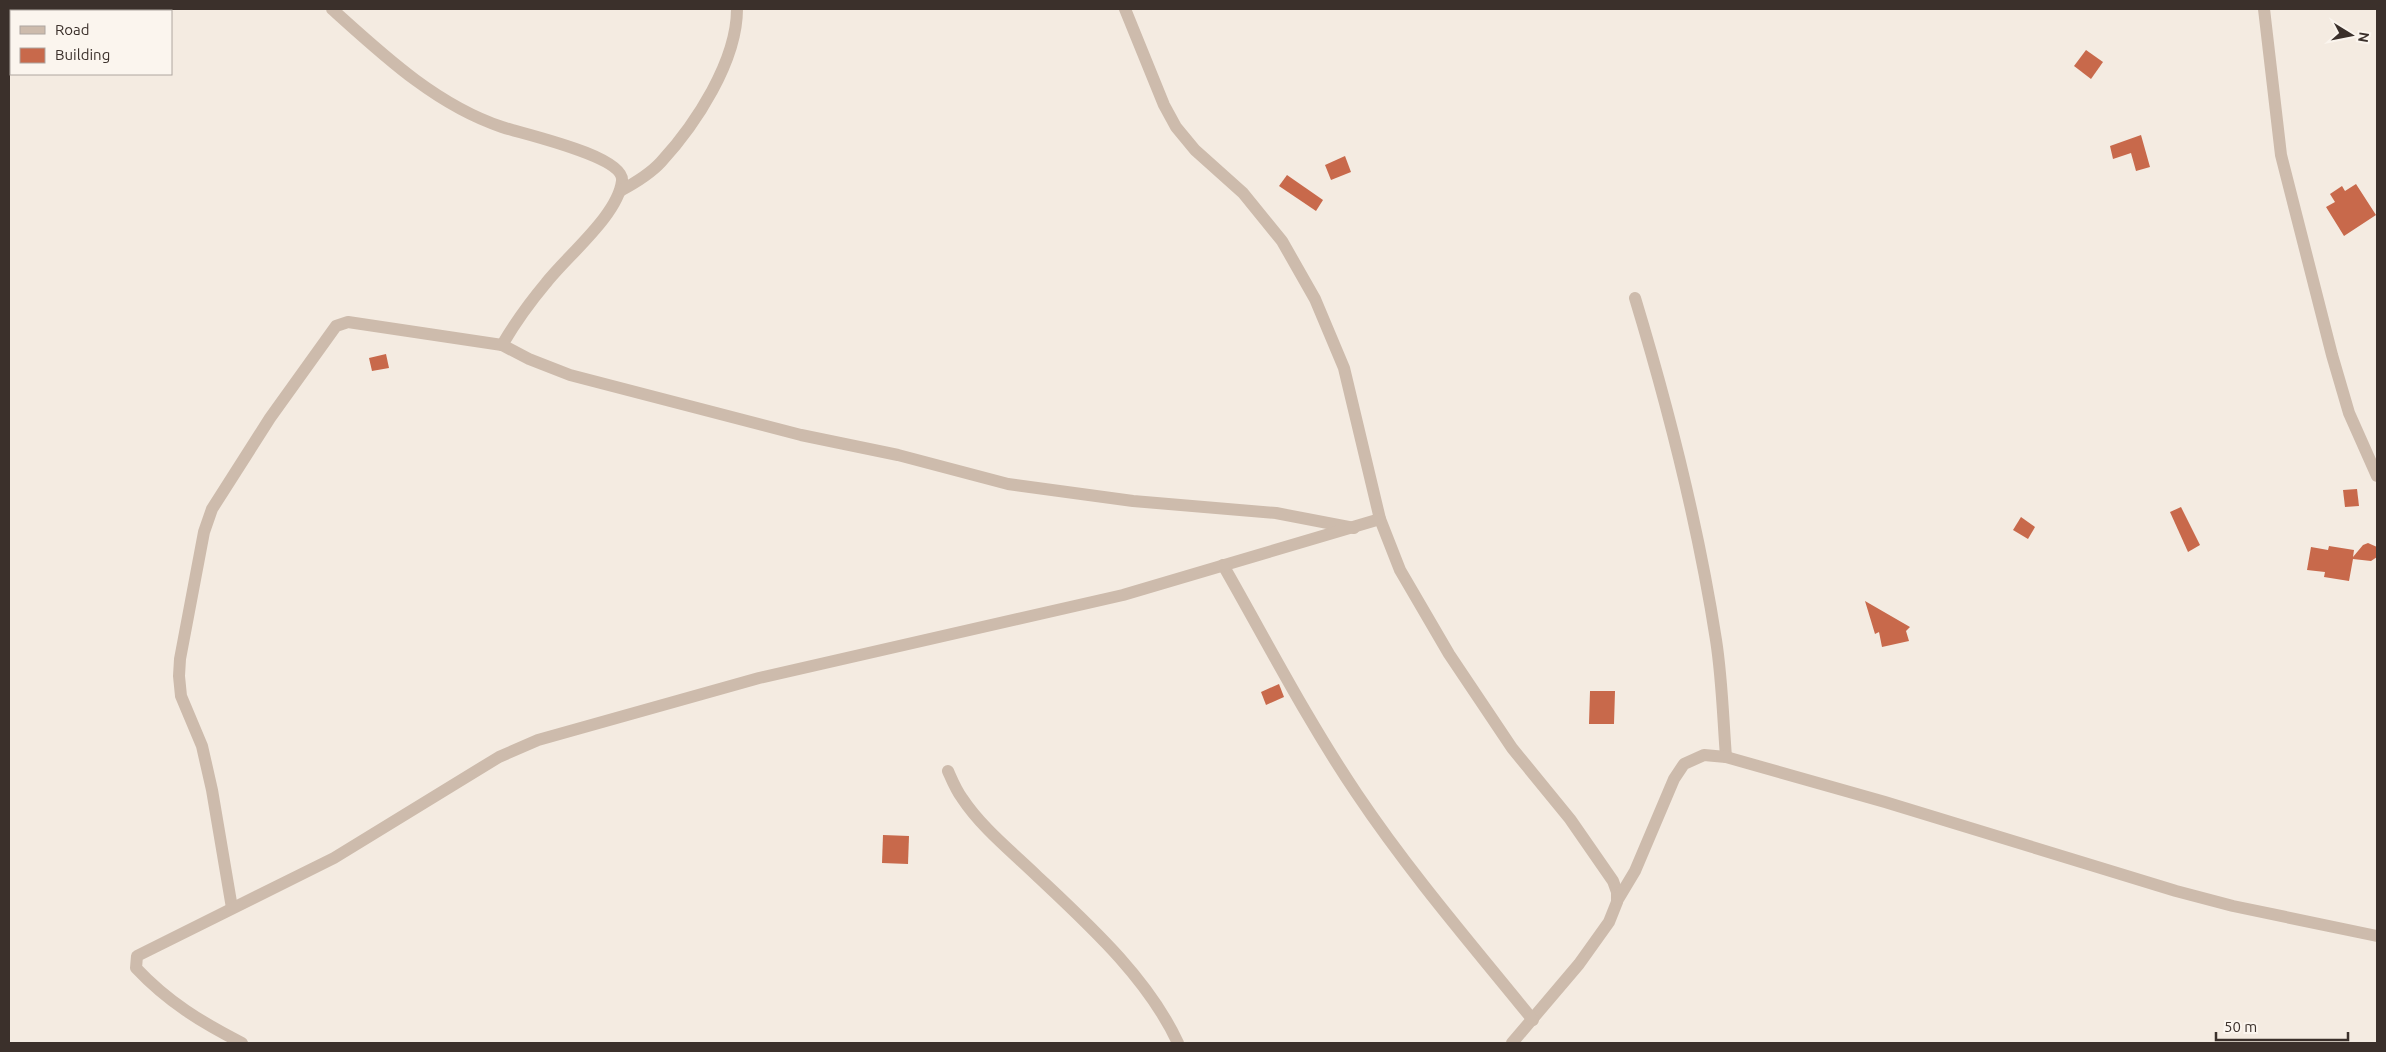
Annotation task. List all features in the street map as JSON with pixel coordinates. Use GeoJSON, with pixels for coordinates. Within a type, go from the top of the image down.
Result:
{"type":"FeatureCollection","features":[{"type":"Feature","properties":{"kind":"street"},"geometry":{"type":"LineString","coordinates":[[332,9],[413,78],[475,117],[577,149],[613,165],[621,172],[620,191],[606,216],[546,282],[502,344]]}},
{"type":"Feature","properties":{"kind":"street"},"geometry":{"type":"LineString","coordinates":[[620,191],[641,179],[660,162],[693,120],[721,73],[735,37],[737,9]]}},
{"type":"Feature","properties":{"kind":"street"},"geometry":{"type":"LineString","coordinates":[[1125,9],[1164,105],[1176,127],[1195,150],[1243,193],[1282,241],[1315,299],[1344,368],[1380,520],[1400,570],[1450,654],[1512,748],[1570,819],[1613,882],[1617,892],[1617,902]]}},
{"type":"Feature","properties":{"kind":"street"},"geometry":{"type":"LineString","coordinates":[[2264,9],[2281,156],[2332,355],[2350,413],[2377,476]]}},
{"type":"Feature","properties":{"kind":"street"},"geometry":{"type":"LineString","coordinates":[[1635,298],[1658,375],[1696,530],[1716,641],[1726,757]]}},
{"type":"Feature","properties":{"kind":"street"},"geometry":{"type":"LineString","coordinates":[[232,908],[212,790],[202,746],[181,696],[180,659],[204,532],[212,509],[270,418],[336,326],[348,322],[502,344],[529,359],[570,375],[801,434],[898,455],[1008,484],[1115,499],[1276,513],[1354,528]]}},
{"type":"Feature","properties":{"kind":"street"},"geometry":{"type":"LineString","coordinates":[[242,1043],[200,1020],[167,998],[135,965],[137,956],[334,858],[499,757],[538,740],[759,678],[1123,595],[1380,520]]}},
{"type":"Feature","properties":{"kind":"street"},"geometry":{"type":"LineString","coordinates":[[1223,565],[1321,739],[1358,795],[1396,848],[1533,1020]]}},
{"type":"Feature","properties":{"kind":"street"},"geometry":{"type":"LineString","coordinates":[[1512,1043],[1533,1020],[1609,922],[1617,902],[1635,871],[1674,779],[1684,764],[1704,755],[1726,757],[1885,802],[2186,894],[2233,906],[2377,936]]}},
{"type":"Feature","properties":{"kind":"street"},"geometry":{"type":"LineString","coordinates":[[948,771],[962,798],[993,833],[1113,952],[1144,986],[1169,1023],[1178,1043]]}},
{"type":"Feature","properties":{"kind":"building"},"geometry":{"type":"Polygon","coordinates":[[[2086,50],[2103,62],[2091,79],[2074,66],[2086,50]]]}},
{"type":"Feature","properties":{"kind":"building"},"geometry":{"type":"Polygon","coordinates":[[[2141,135],[2150,167],[2136,171],[2131,153],[2113,159],[2110,146],[2141,135]]]}},
{"type":"Feature","properties":{"kind":"building"},"geometry":{"type":"Polygon","coordinates":[[[1345,156],[1351,172],[1331,180],[1325,165],[1345,156]]]}},
{"type":"Feature","properties":{"kind":"building"},"geometry":{"type":"Polygon","coordinates":[[[1287,175],[1323,200],[1316,211],[1279,186],[1287,175]]]}},
{"type":"Feature","properties":{"kind":"building"},"geometry":{"type":"Polygon","coordinates":[[[2356,184],[2376,215],[2344,236],[2326,207],[2335,202],[2330,194],[2342,186],[2345,191],[2356,184]]]}},
{"type":"Feature","properties":{"kind":"building"},"geometry":{"type":"Polygon","coordinates":[[[386,354],[389,368],[372,371],[369,358],[386,354]]]}},
{"type":"Feature","properties":{"kind":"building"},"geometry":{"type":"Polygon","coordinates":[[[2357,489],[2359,506],[2345,507],[2343,490],[2357,489]]]}},
{"type":"Feature","properties":{"kind":"building"},"geometry":{"type":"Polygon","coordinates":[[[2181,507],[2200,545],[2188,552],[2170,512],[2181,507]]]}},
{"type":"Feature","properties":{"kind":"building"},"geometry":{"type":"Polygon","coordinates":[[[2021,517],[2035,527],[2028,539],[2013,530],[2021,517]]]}},
{"type":"Feature","properties":{"kind":"building"},"geometry":{"type":"Polygon","coordinates":[[[2368,543],[2377,547],[2377,557],[2371,561],[2353,559],[2349,581],[2324,577],[2325,572],[2307,570],[2311,547],[2328,550],[2329,546],[2354,550],[2353,557],[2363,545],[2368,543]]]}},
{"type":"Feature","properties":{"kind":"building"},"geometry":{"type":"Polygon","coordinates":[[[1865,601],[1910,627],[1906,631],[1909,641],[1882,647],[1879,632],[1875,634],[1865,601]]]}},
{"type":"Feature","properties":{"kind":"building"},"geometry":{"type":"Polygon","coordinates":[[[1279,684],[1284,697],[1266,705],[1261,692],[1279,684]]]}},
{"type":"Feature","properties":{"kind":"building"},"geometry":{"type":"Polygon","coordinates":[[[1590,691],[1615,691],[1614,724],[1589,724],[1590,691]]]}},
{"type":"Feature","properties":{"kind":"building"},"geometry":{"type":"Polygon","coordinates":[[[883,835],[909,836],[908,864],[882,863],[883,835]]]}}]}
